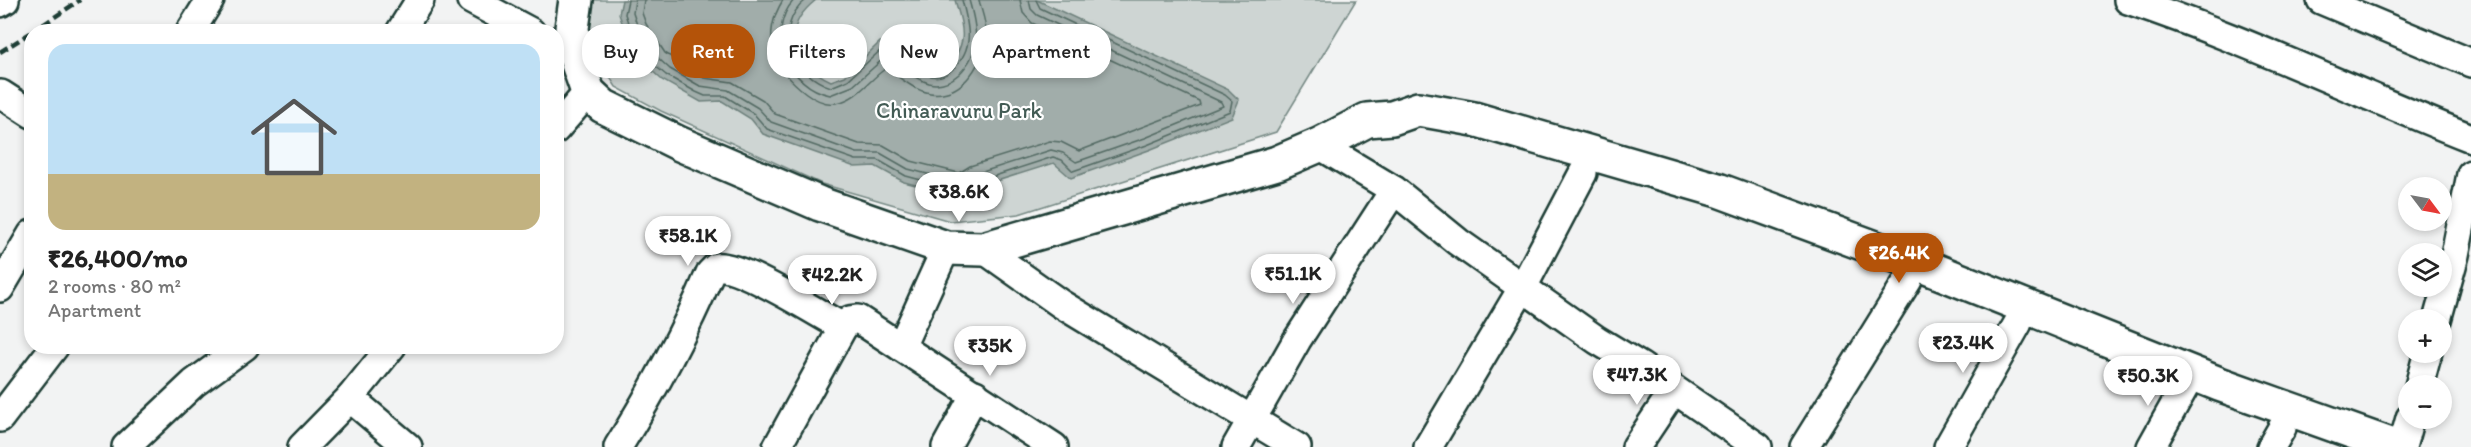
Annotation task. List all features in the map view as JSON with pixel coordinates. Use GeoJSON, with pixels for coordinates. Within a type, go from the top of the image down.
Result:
{"type":"FeatureCollection","features":[{"type":"Feature","properties":{"kind":"main road"},"geometry":{"type":"LineString","coordinates":[[576,0],[566,50],[588,92],[603,106],[783,190],[946,249],[983,249],[1277,163],[1319,146],[1366,120],[1392,118],[1418,109],[1473,119],[1718,190],[1919,264],[2219,384],[2396,447]]}},
{"type":"Feature","properties":{"kind":"main road"},"geometry":{"type":"LineString","coordinates":[[1392,118],[1414,128],[1452,133],[1724,216],[1908,280],[2018,323],[2086,354],[2184,388],[2277,438],[2330,447]]}},
{"type":"Feature","properties":{"kind":"street"},"geometry":{"type":"LineString","coordinates":[[0,3],[5,0]]}},
{"type":"Feature","properties":{"kind":"street"},"geometry":{"type":"LineString","coordinates":[[195,24],[210,0]]}},
{"type":"Feature","properties":{"kind":"street"},"geometry":{"type":"LineString","coordinates":[[405,24],[420,0]]}},
{"type":"Feature","properties":{"kind":"street"},"geometry":{"type":"LineString","coordinates":[[471,0],[516,24]]}},
{"type":"Feature","properties":{"kind":"street"},"geometry":{"type":"LineString","coordinates":[[2128,0],[2197,23],[2399,111],[2471,138]]}},
{"type":"Feature","properties":{"kind":"street"},"geometry":{"type":"LineString","coordinates":[[2321,0],[2471,63]]}},
{"type":"Feature","properties":{"kind":"street"},"geometry":{"type":"LineString","coordinates":[[564,120],[588,92]]}},
{"type":"Feature","properties":{"kind":"street"},"geometry":{"type":"LineString","coordinates":[[1,94],[24,109]]}},
{"type":"Feature","properties":{"kind":"street"},"geometry":{"type":"LineString","coordinates":[[1319,146],[1394,190],[1458,242],[1597,340],[1758,447]]}},
{"type":"Feature","properties":{"kind":"street"},"geometry":{"type":"LineString","coordinates":[[1428,447],[1523,287],[1583,173]]}},
{"type":"Feature","properties":{"kind":"street"},"geometry":{"type":"LineString","coordinates":[[2440,309],[2455,255],[2471,174]]}},
{"type":"Feature","properties":{"kind":"street"},"geometry":{"type":"LineString","coordinates":[[1236,447],[1297,340],[1394,190]]}},
{"type":"Feature","properties":{"kind":"street"},"geometry":{"type":"LineString","coordinates":[[0,288],[24,248]]}},
{"type":"Feature","properties":{"kind":"street"},"geometry":{"type":"LineString","coordinates":[[901,347],[946,249]]}},
{"type":"Feature","properties":{"kind":"street"},"geometry":{"type":"LineString","coordinates":[[983,249],[1061,303],[1253,418],[1297,447]]}},
{"type":"Feature","properties":{"kind":"street"},"geometry":{"type":"LineString","coordinates":[[618,447],[649,397],[687,327],[710,273],[716,267],[746,274],[843,327]]}},
{"type":"Feature","properties":{"kind":"street"},"geometry":{"type":"LineString","coordinates":[[1804,447],[1908,280]]}},
{"type":"Feature","properties":{"kind":"street"},"geometry":{"type":"LineString","coordinates":[[777,447],[843,327],[850,320],[858,319],[1054,447]]}},
{"type":"Feature","properties":{"kind":"street"},"geometry":{"type":"LineString","coordinates":[[1948,447],[2018,323]]}},
{"type":"Feature","properties":{"kind":"street"},"geometry":{"type":"LineString","coordinates":[[0,418],[49,354]]}},
{"type":"Feature","properties":{"kind":"street"},"geometry":{"type":"LineString","coordinates":[[126,447],[194,383],[234,354]]}},
{"type":"Feature","properties":{"kind":"street"},"geometry":{"type":"LineString","coordinates":[[302,447],[350,398],[386,354]]}},
{"type":"Feature","properties":{"kind":"street"},"geometry":{"type":"LineString","coordinates":[[2151,447],[2184,388]]}},
{"type":"Feature","properties":{"kind":"street"},"geometry":{"type":"LineString","coordinates":[[1636,447],[1674,390]]}},
{"type":"Feature","properties":{"kind":"street"},"geometry":{"type":"LineString","coordinates":[[946,447],[975,394]]}},
{"type":"Feature","properties":{"kind":"street"},"geometry":{"type":"LineString","coordinates":[[350,398],[408,447]]}},
{"type":"Feature","properties":{"kind":"street"},"geometry":{"type":"LineString","coordinates":[[2402,447],[2407,429]]}},
{"type":"Feature","properties":{"kind":"green space","name":"Chinaravuru Park"},"geometry":{"type":"Polygon","coordinates":[[[586,0],[1356,0],[1276,132],[1019,214],[950,221],[822,184],[661,111],[616,87],[610,78],[659,78],[659,24],[582,24],[582,32],[579,27],[586,0]]]}},
{"type":"Feature","properties":{"kind":"water"},"geometry":{"type":"Polygon","coordinates":[[[622,0],[816,0],[804,11],[796,24],[767,24],[767,78],[825,78],[831,81],[839,78],[867,78],[867,55],[879,43],[879,78],[959,78],[962,29],[955,0],[1037,0],[1088,24],[971,24],[971,78],[1111,78],[1111,35],[1229,90],[1239,100],[1232,117],[1071,178],[1054,163],[978,187],[970,198],[966,198],[904,182],[875,166],[855,167],[763,134],[751,119],[722,101],[701,102],[659,77],[659,24],[622,24],[619,14],[622,0]]]}},
{"type":"Feature","properties":{"kind":"railway"},"geometry":{"type":"LineString","coordinates":[[44,24],[80,0]]}},
{"type":"Feature","properties":{"kind":"railway"},"geometry":{"type":"LineString","coordinates":[[0,52],[24,37]]}}]}
